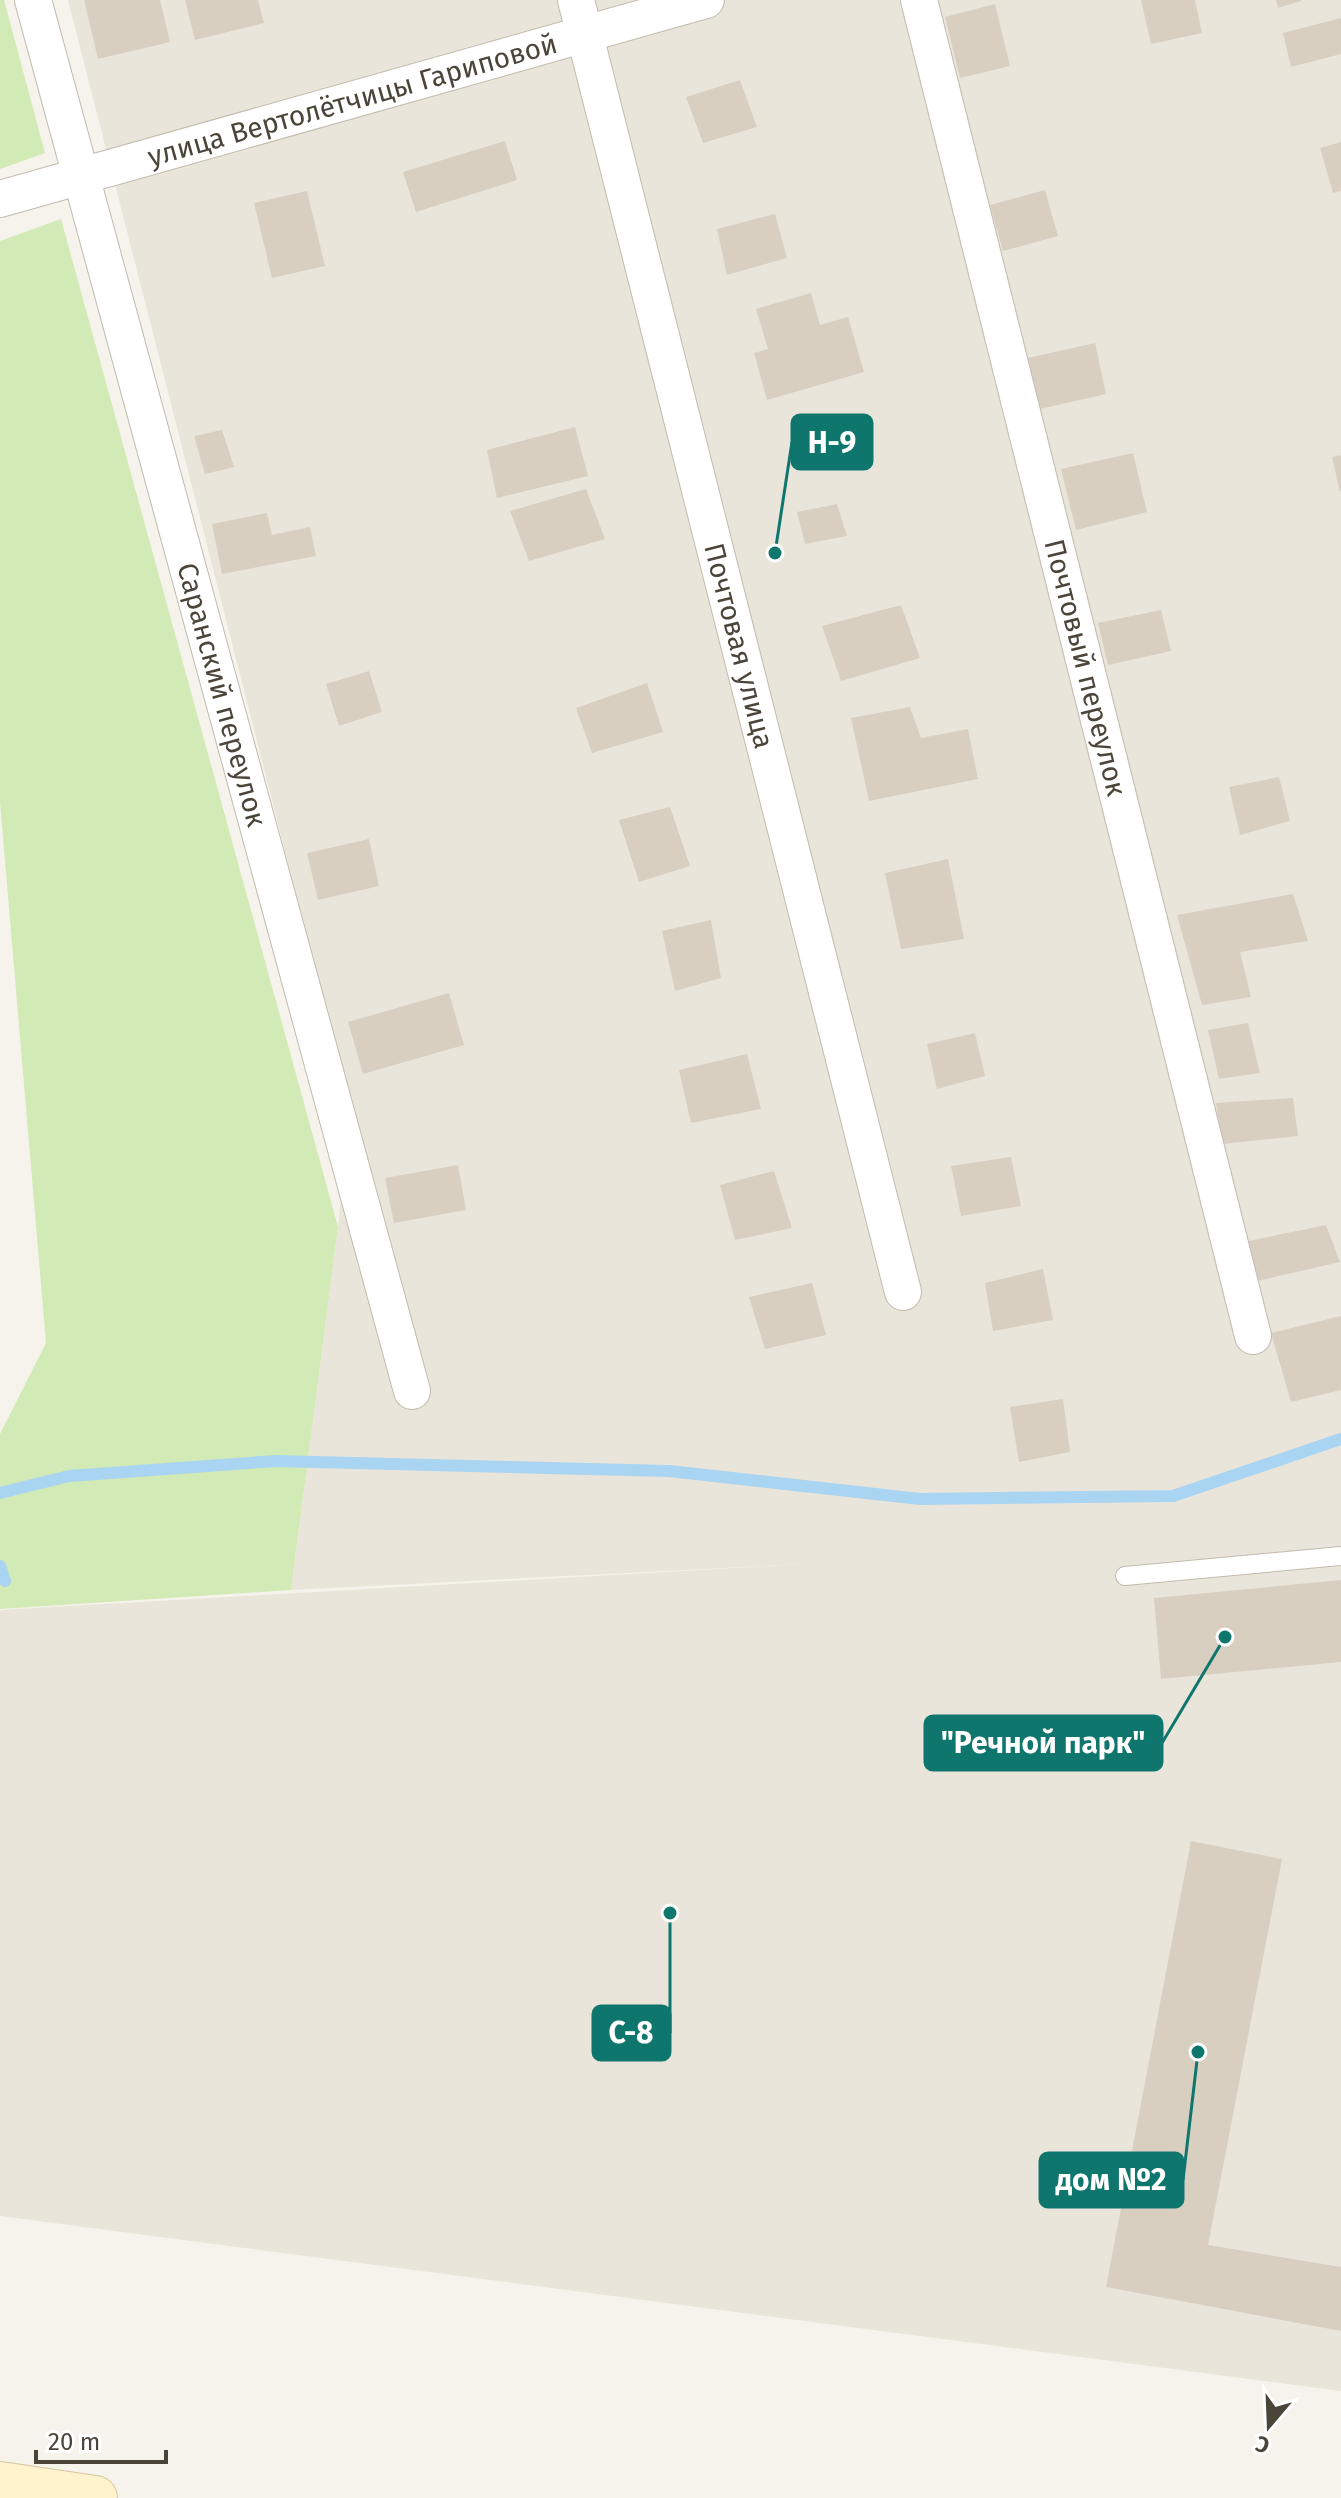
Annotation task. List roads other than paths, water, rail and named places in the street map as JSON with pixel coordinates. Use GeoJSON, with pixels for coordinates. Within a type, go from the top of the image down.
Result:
{"type":"FeatureCollection","features":[{"type":"Feature","properties":{"kind":"main road"},"geometry":{"type":"LineString","coordinates":[[0,2484],[95,2498]]}},
{"type":"Feature","properties":{"kind":"street","name":"Саранский переулок"},"geometry":{"type":"LineString","coordinates":[[33,0],[412,1391]]}},
{"type":"Feature","properties":{"kind":"street","name":"улица Вертолётчицы Гариповой"},"geometry":{"type":"LineString","coordinates":[[0,199],[580,16],[706,0]]}},
{"type":"Feature","properties":{"kind":"street","name":"Почтовый переулок"},"geometry":{"type":"LineString","coordinates":[[919,0],[1253,1336]]}},
{"type":"Feature","properties":{"kind":"street","name":"Почтовая улица"},"geometry":{"type":"LineString","coordinates":[[580,16],[903,1292]]}},
{"type":"Feature","properties":{"kind":"lane"},"geometry":{"type":"LineString","coordinates":[[1125,1576],[1341,1556]]}},
{"type":"Feature","properties":{"kind":"waterway"},"geometry":{"type":"LineString","coordinates":[[0,1493],[69,1476],[276,1461],[669,1471],[920,1499],[1173,1496],[1341,1439]]}},
{"type":"Feature","properties":{"kind":"waterway"},"geometry":{"type":"LineString","coordinates":[[0,1566],[5,1581]]}},
{"type":"Feature","properties":{"kind":"place","name":"Н-9"},"geometry":{"type":"Point","coordinates":[775,553]}},
{"type":"Feature","properties":{"kind":"place","name":"\"Речной парк\""},"geometry":{"type":"Point","coordinates":[1225,1637]}},
{"type":"Feature","properties":{"kind":"place","name":"С-8"},"geometry":{"type":"Point","coordinates":[670,1913]}},
{"type":"Feature","properties":{"kind":"place","name":"дом №2"},"geometry":{"type":"Point","coordinates":[1198,2052]}}]}
